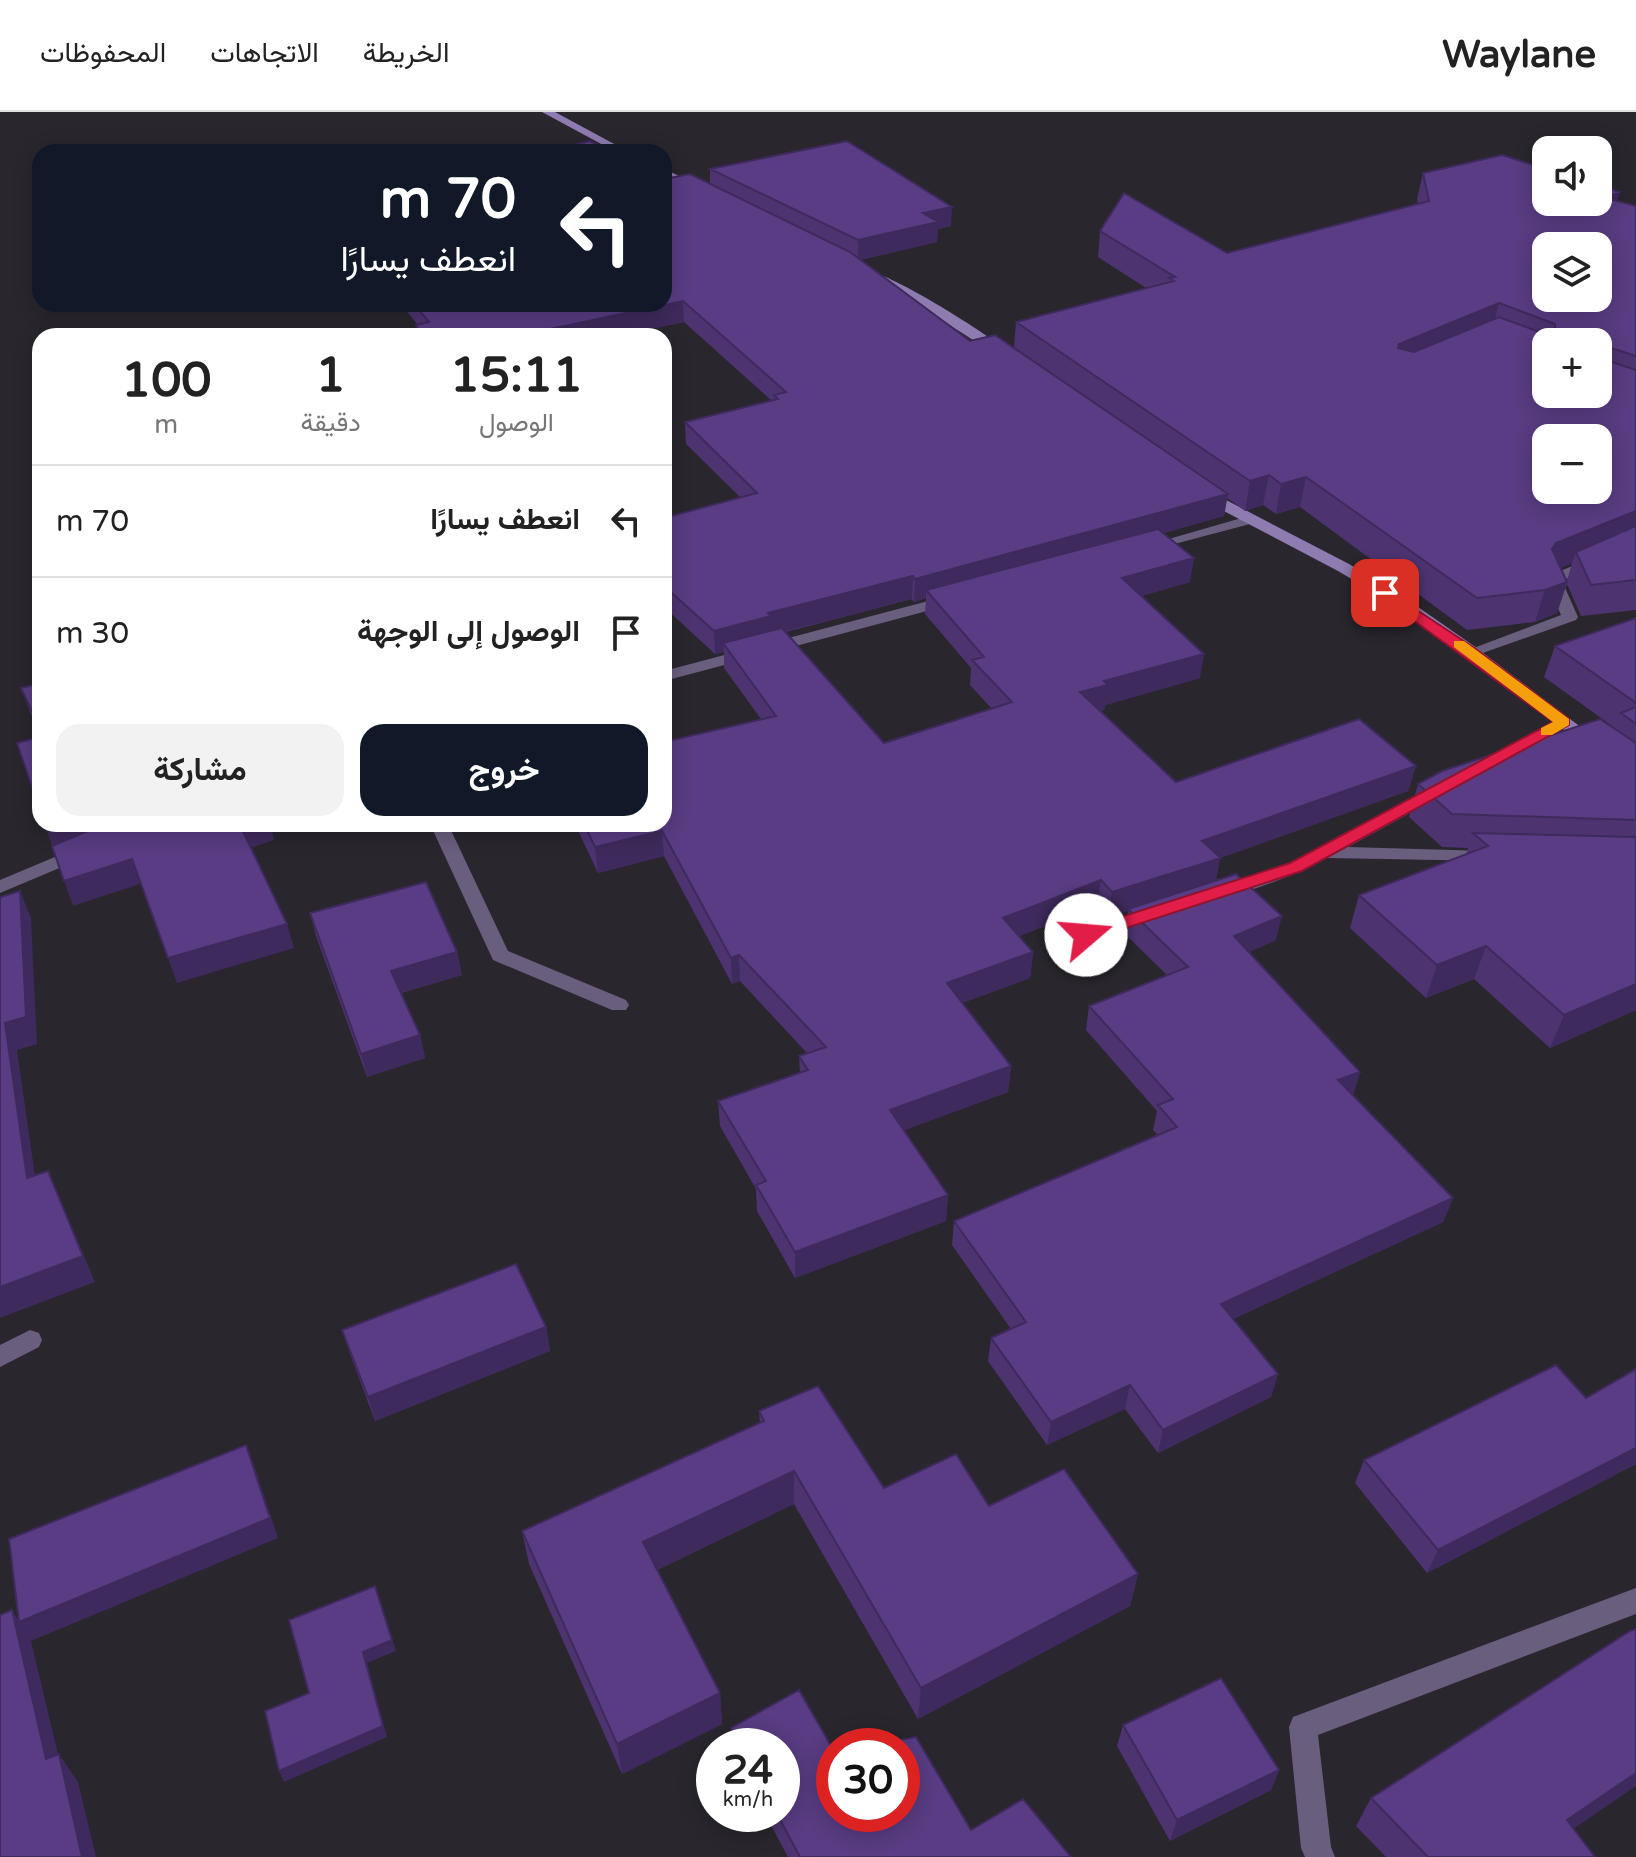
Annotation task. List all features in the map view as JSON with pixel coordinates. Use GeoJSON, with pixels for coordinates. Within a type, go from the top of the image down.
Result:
{"type":"FeatureCollection","features":[{"type":"Feature","properties":{"kind":"street"},"geometry":{"type":"LineString","coordinates":[[547,112],[609,144]]}},
{"type":"Feature","properties":{"kind":"street"},"geometry":{"type":"LineString","coordinates":[[672,176],[705,192]]}},
{"type":"Feature","properties":{"kind":"street"},"geometry":{"type":"LineString","coordinates":[[855,267],[910,294],[1011,358]]}},
{"type":"Feature","properties":{"kind":"street"},"geometry":{"type":"LineString","coordinates":[[1193,485],[1245,521],[1363,579],[1471,652],[1636,778]]}},
{"type":"Feature","properties":{"kind":"street"},"geometry":{"type":"LineString","coordinates":[[1138,550],[1245,521]]}},
{"type":"Feature","properties":{"kind":"street"},"geometry":{"type":"LineString","coordinates":[[1471,652],[1570,617],[1553,579],[1636,544]]}},
{"type":"Feature","properties":{"kind":"street"},"geometry":{"type":"LineString","coordinates":[[672,674],[970,595]]}},
{"type":"Feature","properties":{"kind":"street"},"geometry":{"type":"LineString","coordinates":[[1484,765],[1563,722]]}},
{"type":"Feature","properties":{"kind":"street"},"geometry":{"type":"LineString","coordinates":[[1206,896],[1296,867],[1457,780]]}},
{"type":"Feature","properties":{"kind":"street"},"geometry":{"type":"LineString","coordinates":[[443,832],[500,955],[619,1005]]}},
{"type":"Feature","properties":{"kind":"street"},"geometry":{"type":"LineString","coordinates":[[0,887],[103,843]]}},
{"type":"Feature","properties":{"kind":"street"},"geometry":{"type":"LineString","coordinates":[[1324,852],[1511,858]]}},
{"type":"Feature","properties":{"kind":"street"},"geometry":{"type":"LineString","coordinates":[[1086,935],[1176,906]]}},
{"type":"Feature","properties":{"kind":"street"},"geometry":{"type":"LineString","coordinates":[[0,1357],[30,1340]]}},
{"type":"Feature","properties":{"kind":"street"},"geometry":{"type":"LineString","coordinates":[[1320,1857],[1316,1848],[1303,1727],[1636,1601]]}},
{"type":"Feature","properties":{"kind":"building"},"geometry":{"type":"Polygon","coordinates":[[[847,141],[952,207],[923,213],[938,222],[858,240],[710,169],[847,141]]]}},
{"type":"Feature","properties":{"kind":"building"},"geometry":{"type":"Polygon","coordinates":[[[1502,155],[1532,165],[1532,216],[1612,216],[1612,200],[1636,206],[1636,356],[1612,348],[1612,328],[1555,328],[1555,324],[1499,303],[1399,344],[1398,348],[1414,352],[1499,317],[1532,329],[1532,408],[1612,408],[1612,362],[1636,370],[1636,511],[1556,543],[1552,549],[1567,582],[1545,590],[1477,598],[1306,477],[1281,484],[1269,475],[1250,481],[1016,322],[1174,281],[1169,278],[1175,277],[1100,231],[1124,193],[1227,253],[1429,201],[1423,173],[1502,155]]]}},
{"type":"Feature","properties":{"kind":"building"},"geometry":{"type":"Polygon","coordinates":[[[690,174],[850,252],[970,341],[995,335],[1228,494],[915,579],[913,576],[768,613],[771,616],[714,631],[672,593],[672,516],[757,493],[685,422],[778,399],[774,395],[786,392],[683,301],[672,303],[672,177],[690,174]]]}},
{"type":"Feature","properties":{"kind":"building"},"geometry":{"type":"Polygon","coordinates":[[[421,312],[631,312],[555,328],[418,328],[416,325],[429,322],[421,312]]]}},
{"type":"Feature","properties":{"kind":"building"},"geometry":{"type":"Polygon","coordinates":[[[1636,526],[1636,580],[1591,585],[1576,552],[1636,526]]]}},
{"type":"Feature","properties":{"kind":"building"},"geometry":{"type":"Polygon","coordinates":[[[1158,529],[1194,558],[1122,578],[1204,654],[1104,681],[1108,685],[1080,692],[1176,782],[1359,719],[1416,766],[1202,841],[1221,858],[1112,892],[1101,880],[1003,918],[1033,952],[947,983],[1011,1066],[890,1110],[948,1195],[795,1252],[756,1185],[766,1181],[718,1101],[808,1070],[799,1056],[826,1047],[739,955],[731,958],[663,832],[672,832],[672,740],[776,716],[723,643],[782,628],[884,743],[1012,702],[972,660],[984,657],[926,590],[1158,529]]]}},
{"type":"Feature","properties":{"kind":"building"},"geometry":{"type":"Polygon","coordinates":[[[1636,618],[1636,703],[1555,646],[1636,618]]]}},
{"type":"Feature","properties":{"kind":"building"},"geometry":{"type":"Polygon","coordinates":[[[32,685],[32,712],[21,688],[32,685]]]}},
{"type":"Feature","properties":{"kind":"building"},"geometry":{"type":"Polygon","coordinates":[[[1636,707],[1636,724],[1621,713],[1636,707]]]}},
{"type":"Feature","properties":{"kind":"building"},"geometry":{"type":"Polygon","coordinates":[[[1600,719],[1636,743],[1636,820],[1452,814],[1418,784],[1442,771],[1600,719]]]}},
{"type":"Feature","properties":{"kind":"building"},"geometry":{"type":"Polygon","coordinates":[[[32,739],[32,787],[17,743],[32,739]]]}},
{"type":"Feature","properties":{"kind":"building"},"geometry":{"type":"Polygon","coordinates":[[[85,832],[243,832],[287,924],[168,958],[132,859],[64,881],[52,846],[85,832]]]}},
{"type":"Feature","properties":{"kind":"building"},"geometry":{"type":"Polygon","coordinates":[[[588,832],[658,832],[595,847],[588,832]]]}},
{"type":"Feature","properties":{"kind":"building"},"geometry":{"type":"Polygon","coordinates":[[[1473,833],[1636,837],[1636,984],[1564,1015],[1486,946],[1437,965],[1359,895],[1488,846],[1473,833]]]}},
{"type":"Feature","properties":{"kind":"building"},"geometry":{"type":"Polygon","coordinates":[[[1236,874],[1282,916],[1234,936],[1360,1072],[1338,1080],[1453,1198],[1221,1304],[1278,1374],[1163,1430],[1130,1385],[1051,1422],[991,1338],[1026,1322],[954,1221],[1177,1127],[1158,1105],[1173,1099],[1089,1006],[1188,967],[1128,909],[1236,874]]]}},
{"type":"Feature","properties":{"kind":"building"},"geometry":{"type":"Polygon","coordinates":[[[426,882],[457,952],[391,971],[420,1035],[361,1054],[310,913],[426,882]]]}},
{"type":"Feature","properties":{"kind":"building"},"geometry":{"type":"Polygon","coordinates":[[[20,891],[26,1017],[5,1023],[27,1178],[48,1171],[83,1256],[0,1287],[0,897],[20,891]]]}},
{"type":"Feature","properties":{"kind":"building"},"geometry":{"type":"Polygon","coordinates":[[[516,1264],[546,1327],[368,1397],[342,1330],[516,1264]]]}},
{"type":"Feature","properties":{"kind":"building"},"geometry":{"type":"Polygon","coordinates":[[[1556,1365],[1586,1398],[1636,1369],[1636,1448],[1438,1550],[1364,1460],[1556,1365]]]}},
{"type":"Feature","properties":{"kind":"building"},"geometry":{"type":"Polygon","coordinates":[[[818,1386],[884,1488],[956,1454],[989,1506],[1064,1469],[1138,1574],[921,1688],[794,1471],[643,1542],[720,1693],[617,1744],[522,1531],[764,1421],[759,1411],[818,1386]]]}},
{"type":"Feature","properties":{"kind":"building"},"geometry":{"type":"Polygon","coordinates":[[[246,1445],[270,1518],[19,1622],[9,1539],[246,1445]]]}},
{"type":"Feature","properties":{"kind":"building"},"geometry":{"type":"Polygon","coordinates":[[[375,1586],[392,1640],[363,1652],[383,1726],[279,1771],[265,1711],[309,1693],[289,1620],[375,1586]]]}},
{"type":"Feature","properties":{"kind":"building"},"geometry":{"type":"Polygon","coordinates":[[[12,1610],[46,1759],[59,1754],[82,1857],[0,1857],[0,1615],[12,1610]]]}},
{"type":"Feature","properties":{"kind":"building"},"geometry":{"type":"Polygon","coordinates":[[[1636,1629],[1636,1773],[1567,1820],[1595,1857],[1428,1857],[1371,1798],[1630,1631],[1636,1629]]]}},
{"type":"Feature","properties":{"kind":"building"},"geometry":{"type":"Polygon","coordinates":[[[1221,1678],[1279,1770],[1177,1820],[1123,1725],[1221,1678]]]}},
{"type":"Feature","properties":{"kind":"building"},"geometry":{"type":"Polygon","coordinates":[[[799,1690],[821,1728],[816,1728],[816,1832],[920,1832],[920,1744],[971,1830],[1023,1799],[1071,1857],[800,1857],[787,1832],[800,1832],[800,1728],[731,1728],[799,1690]]]}},
{"type":"Feature","properties":{"kind":"slow traffic"},"geometry":{"type":"LineString","coordinates":[[1459,644],[1563,722],[1547,731]]}},
{"type":"Feature","properties":{"kind":"route"},"geometry":{"type":"LineString","coordinates":[[1086,935],[1296,867],[1563,722],[1471,652],[1385,593]]}}]}
